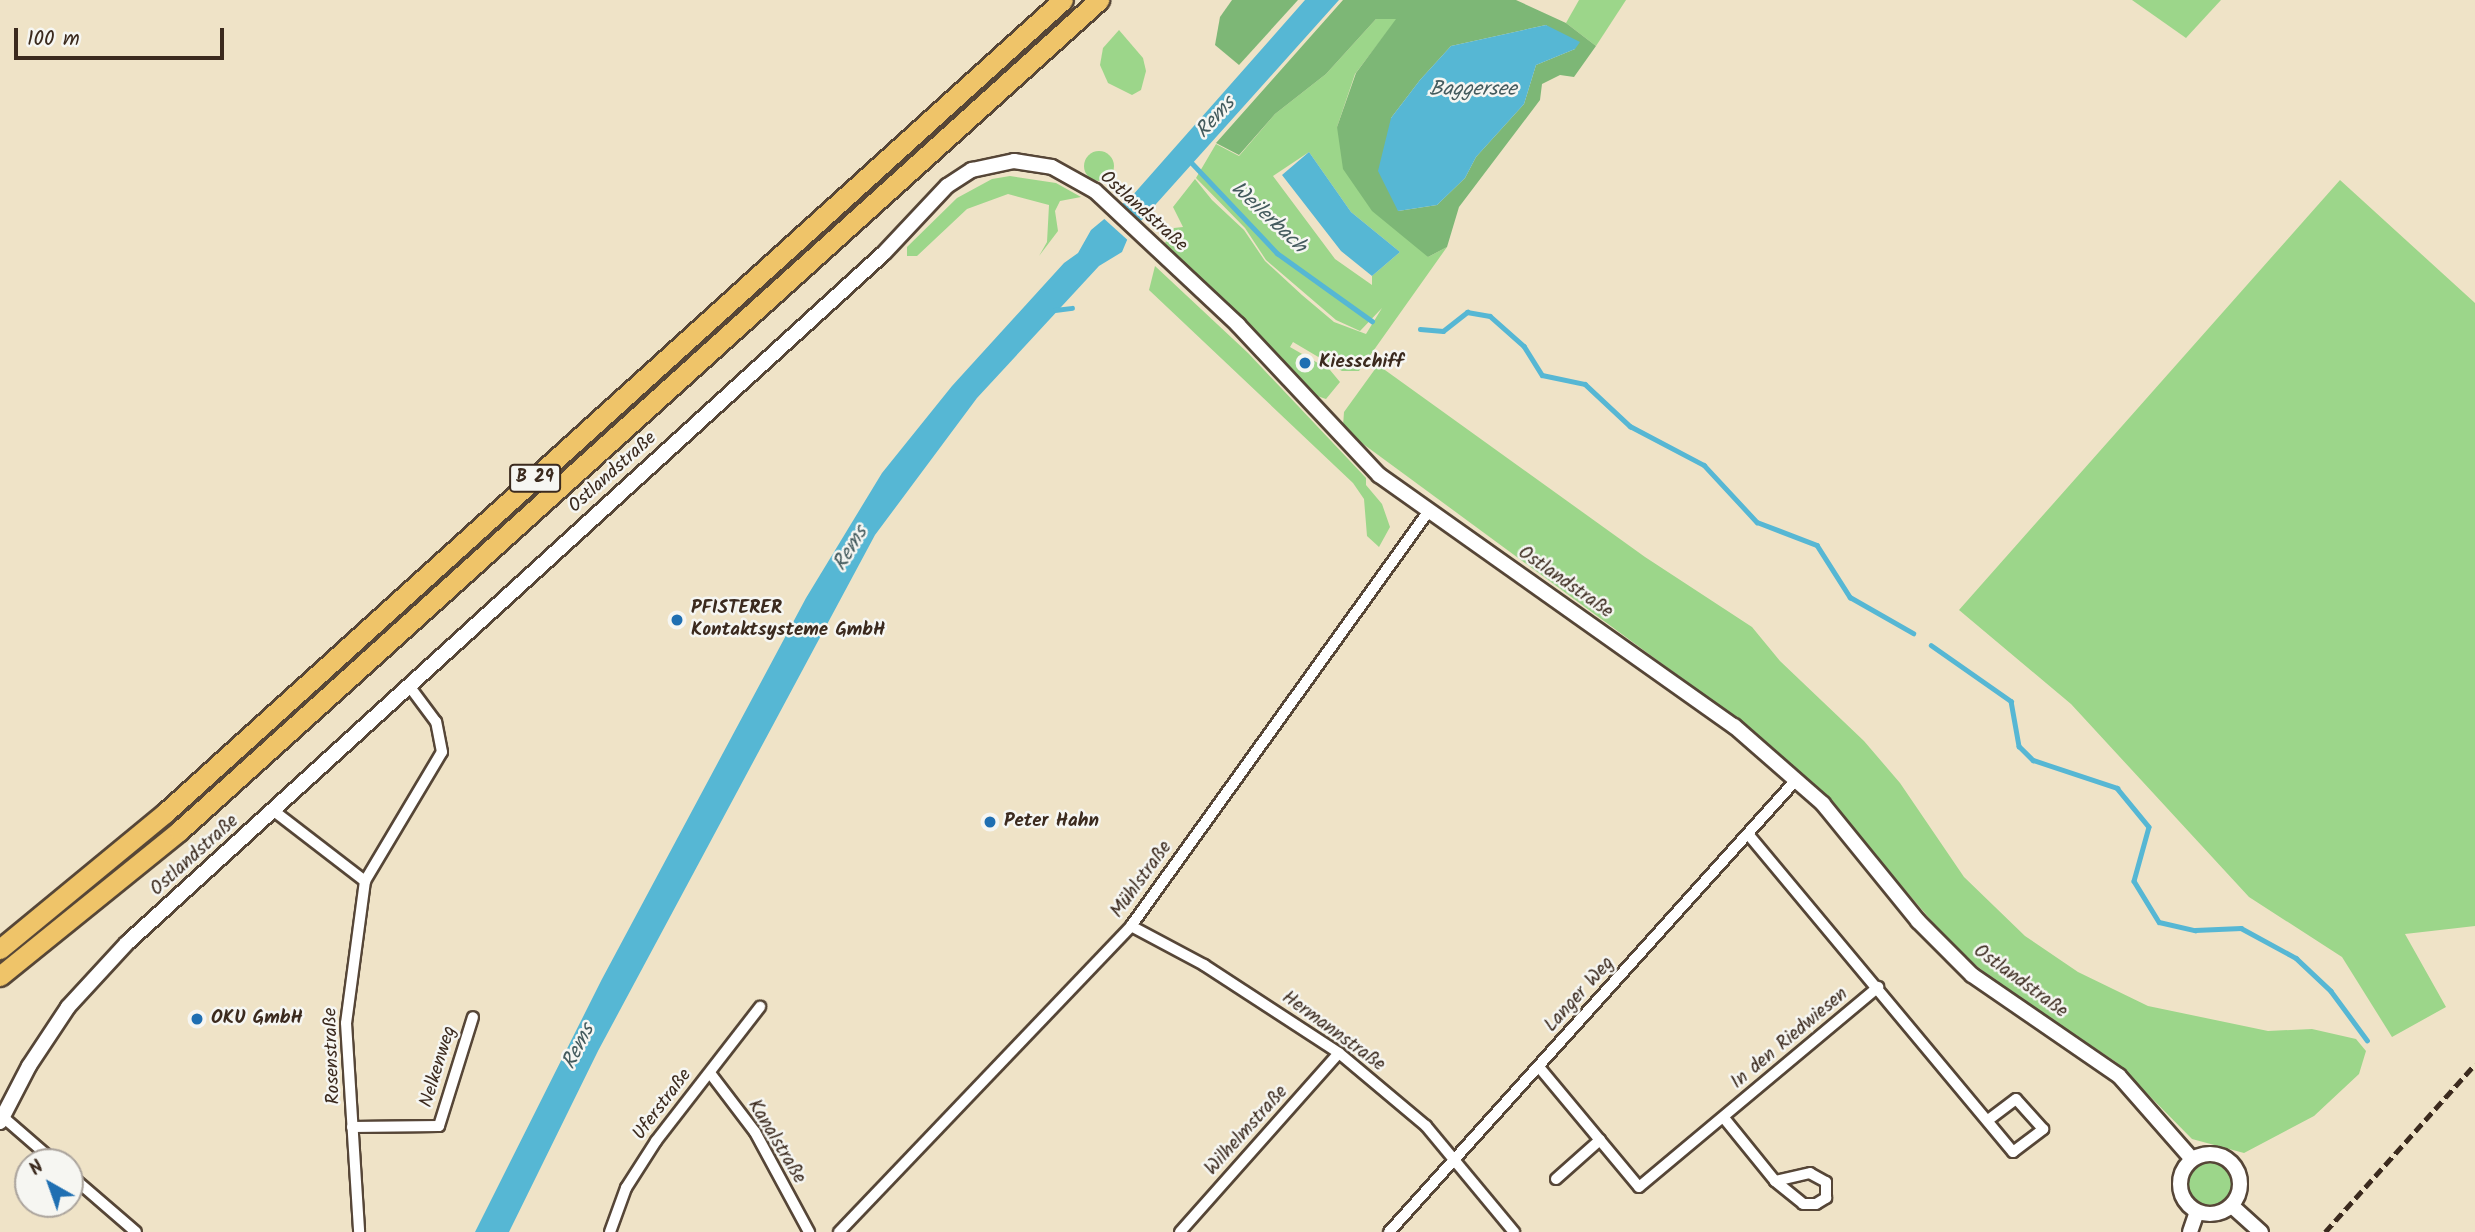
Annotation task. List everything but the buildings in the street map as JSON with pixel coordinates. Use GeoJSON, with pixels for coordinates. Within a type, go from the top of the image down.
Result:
{"type":"FeatureCollection","features":[{"type":"Feature","properties":{"kind":"highway","name":"B 29"},"geometry":{"type":"LineString","coordinates":[[0,949],[165,813],[1063,0]]}},
{"type":"Feature","properties":{"kind":"highway","name":"B 29"},"geometry":{"type":"LineString","coordinates":[[0,976],[179,831],[1099,0]]}},
{"type":"Feature","properties":{"kind":"street","name":"Ostlandstraße"},"geometry":{"type":"LineString","coordinates":[[1,1119],[38,1050],[89,982],[884,253],[959,177],[1000,162],[1027,161],[1064,172],[1095,191],[1238,325],[1351,448],[1428,512],[1734,726],[1796,780],[1851,836],[1918,921],[1972,975],[2119,1076],[2192,1159]]}},
{"type":"Feature","properties":{"kind":"street","name":"Mühlstraße"},"geometry":{"type":"LineString","coordinates":[[839,1232],[1132,926],[1428,512]]}},
{"type":"Feature","properties":{"kind":"street","name":"Rosenstraße"},"geometry":{"type":"LineString","coordinates":[[359,1232],[346,1023],[365,881],[442,752],[436,722],[410,687]]}},
{"type":"Feature","properties":{"kind":"street","name":"Langer Weg"},"geometry":{"type":"LineString","coordinates":[[1388,1232],[1796,780]]}},
{"type":"Feature","properties":{"kind":"street"},"geometry":{"type":"LineString","coordinates":[[274,811],[365,881]]}},
{"type":"Feature","properties":{"kind":"street","name":"In den Riedwiesen"},"geometry":{"type":"LineString","coordinates":[[1748,834],[1989,1119],[2013,1152],[2043,1129],[2016,1099],[1989,1119]]}},
{"type":"Feature","properties":{"kind":"street","name":"Hermannstraße"},"geometry":{"type":"LineString","coordinates":[[1132,926],[1203,965],[1339,1053],[1426,1126],[1514,1232]]}},
{"type":"Feature","properties":{"kind":"street","name":"In den Riedwiesen"},"geometry":{"type":"LineString","coordinates":[[1539,1067],[1639,1187],[1878,987]]}},
{"type":"Feature","properties":{"kind":"street","name":"Uferstraße"},"geometry":{"type":"LineString","coordinates":[[610,1232],[626,1188],[656,1141],[760,1007]]}},
{"type":"Feature","properties":{"kind":"street","name":"Nelkenweg"},"geometry":{"type":"LineString","coordinates":[[352,1128],[439,1126],[473,1017]]}},
{"type":"Feature","properties":{"kind":"street","name":"Wilhelmstraße"},"geometry":{"type":"LineString","coordinates":[[1180,1232],[1339,1053]]}},
{"type":"Feature","properties":{"kind":"street","name":"Kanalstraße"},"geometry":{"type":"LineString","coordinates":[[710,1073],[755,1132],[809,1232]]}},
{"type":"Feature","properties":{"kind":"street"},"geometry":{"type":"LineString","coordinates":[[1724,1118],[1775,1181]]}},
{"type":"Feature","properties":{"kind":"street"},"geometry":{"type":"LineString","coordinates":[[1,1119],[37,1148]]}},
{"type":"Feature","properties":{"kind":"street"},"geometry":{"type":"LineString","coordinates":[[1556,1179],[1600,1140]]}},
{"type":"Feature","properties":{"kind":"street"},"geometry":{"type":"LineString","coordinates":[[2212,1153],[2231,1161],[2240,1179],[2232,1206],[2215,1214],[2197,1212],[2179,1187],[2185,1167],[2192,1159],[2212,1153]]}},
{"type":"Feature","properties":{"kind":"street"},"geometry":{"type":"LineString","coordinates":[[84,1187],[136,1232]]}},
{"type":"Feature","properties":{"kind":"street"},"geometry":{"type":"LineString","coordinates":[[2232,1206],[2261,1232]]}},
{"type":"Feature","properties":{"kind":"street"},"geometry":{"type":"LineString","coordinates":[[2190,1232],[2197,1212]]}},
{"type":"Feature","properties":{"kind":"green space"},"geometry":{"type":"Polygon","coordinates":[[[1232,0],[1298,0],[1239,65],[1215,45],[1220,17],[1232,0]]]}},
{"type":"Feature","properties":{"kind":"green space"},"geometry":{"type":"Polygon","coordinates":[[[1343,0],[1516,0],[1566,23],[1596,46],[1574,77],[1560,75],[1542,84],[1540,100],[1459,207],[1447,247],[1428,257],[1372,211],[1343,169],[1337,127],[1356,73],[1396,19],[1376,19],[1326,74],[1275,114],[1239,155],[1216,143],[1343,0]],[[1546,25],[1451,46],[1391,118],[1398,211],[1437,205],[1465,178],[1476,157],[1524,104],[1536,65],[1575,49],[1546,25]]]}},
{"type":"Feature","properties":{"kind":"green space"},"geometry":{"type":"Polygon","coordinates":[[[1579,0],[1626,0],[1596,46],[1566,23],[1579,0]]]}},
{"type":"Feature","properties":{"kind":"green space"},"geometry":{"type":"Polygon","coordinates":[[[2132,0],[2221,0],[2186,38],[2132,0]]]}},
{"type":"Feature","properties":{"kind":"green space"},"geometry":{"type":"Polygon","coordinates":[[[1376,19],[1397,19],[1355,74],[1337,127],[1428,257],[1447,247],[1359,371],[1342,371],[1293,342],[1290,347],[1330,370],[1340,382],[1326,399],[1314,395],[1165,243],[1174,228],[1183,227],[1173,207],[1195,179],[1212,200],[1244,230],[1265,261],[1302,295],[1334,322],[1366,334],[1382,308],[1360,331],[1336,320],[1266,260],[1245,228],[1196,178],[1216,144],[1239,156],[1275,114],[1326,74],[1376,19]],[[1309,152],[1273,176],[1335,259],[1372,285],[1372,276],[1400,252],[1351,212],[1309,152]]]}},
{"type":"Feature","properties":{"kind":"green space"},"geometry":{"type":"Polygon","coordinates":[[[1119,30],[1143,58],[1146,71],[1141,90],[1132,95],[1108,83],[1100,65],[1103,48],[1119,30]]]}},
{"type":"Feature","properties":{"kind":"green space"},"geometry":{"type":"Polygon","coordinates":[[[1099,151],[1105,152],[1113,160],[1113,172],[1105,180],[1099,181],[1093,180],[1085,172],[1084,166],[1085,160],[1093,152],[1099,151]]]}},
{"type":"Feature","properties":{"kind":"green space"},"geometry":{"type":"Polygon","coordinates":[[[1010,176],[1056,183],[1081,197],[1060,201],[1055,211],[1058,231],[1039,256],[1047,242],[1049,205],[1008,194],[967,209],[917,256],[907,256],[907,247],[957,198],[992,179],[1010,176]]]}},
{"type":"Feature","properties":{"kind":"green space"},"geometry":{"type":"Polygon","coordinates":[[[2340,180],[2475,303],[2475,926],[2405,934],[2446,1007],[2392,1037],[2342,957],[2249,897],[2071,704],[1959,610],[2340,180]]]}},
{"type":"Feature","properties":{"kind":"green space"},"geometry":{"type":"Polygon","coordinates":[[[1155,266],[1248,353],[1366,478],[1366,485],[1382,504],[1390,527],[1379,547],[1367,536],[1364,499],[1353,483],[1149,290],[1155,266]]]}},
{"type":"Feature","properties":{"kind":"green space"},"geometry":{"type":"Polygon","coordinates":[[[1378,365],[1645,557],[1752,627],[1780,661],[1864,741],[1900,783],[1964,877],[2025,936],[2078,972],[2148,1006],[2268,1031],[2312,1029],[2356,1039],[2366,1051],[2359,1074],[2314,1116],[2244,1153],[2192,1139],[2116,1062],[2001,986],[1953,946],[1824,795],[1751,729],[1355,438],[1343,426],[1344,412],[1378,365]]]}},
{"type":"Feature","properties":{"kind":"green space"},"geometry":{"type":"Polygon","coordinates":[[[2210,1161],[2225,1168],[2232,1183],[2225,1198],[2210,1205],[2195,1198],[2188,1183],[2195,1168],[2210,1161]]]}},
{"type":"Feature","properties":{"kind":"water","name":"Rems"},"geometry":{"type":"Polygon","coordinates":[[[1305,0],[1339,0],[1130,233],[1122,252],[1099,266],[977,398],[875,535],[598,1051],[509,1232],[475,1232],[602,979],[806,598],[882,473],[952,386],[1064,263],[1078,253],[1091,230],[1132,196],[1305,0]]]}},
{"type":"Feature","properties":{"kind":"water","name":"Baggersee"},"geometry":{"type":"Polygon","coordinates":[[[1546,25],[1580,42],[1575,49],[1536,65],[1524,104],[1476,157],[1465,178],[1437,205],[1398,211],[1378,171],[1391,118],[1420,80],[1451,46],[1546,25]]]}},
{"type":"Feature","properties":{"kind":"water"},"geometry":{"type":"Polygon","coordinates":[[[1309,152],[1351,212],[1400,252],[1372,276],[1341,251],[1282,175],[1309,152]]]}},
{"type":"Feature","properties":{"kind":"pier"},"geometry":{"type":"Polygon","coordinates":[[[1121,202],[1144,224],[1132,244],[1101,216],[1121,202]]]}},
{"type":"Feature","properties":{"kind":"waterway","name":"Weilerbach"},"geometry":{"type":"LineString","coordinates":[[1192,163],[1277,253],[1372,321]]}},
{"type":"Feature","properties":{"kind":"waterway"},"geometry":{"type":"LineString","coordinates":[[1055,310],[1072,308]]}},
{"type":"Feature","properties":{"kind":"waterway"},"geometry":{"type":"LineString","coordinates":[[1420,329],[1443,331],[1467,312],[1490,316],[1524,346],[1542,375],[1585,384],[1630,426],[1704,465],[1757,522],[1817,545],[1850,597],[1913,633]]}},
{"type":"Feature","properties":{"kind":"waterway","name":"Weilerbach"},"geometry":{"type":"LineString","coordinates":[[1931,645],[2011,701],[2019,746],[2033,760],[2117,788],[2149,827],[2134,881],[2159,922],[2195,930],[2241,928],[2296,958],[2331,991],[2367,1040]]}},
{"type":"Feature","properties":{"kind":"railway"},"geometry":{"type":"LineString","coordinates":[[2325,1232],[2475,1064]]}},
{"type":"Feature","properties":{"kind":"place","name":"Kiesschiff"},"geometry":{"type":"Point","coordinates":[1305,363]}},
{"type":"Feature","properties":{"kind":"place","name":"PFISTERER Kontaktsysteme GmbH"},"geometry":{"type":"Point","coordinates":[677,620]}},
{"type":"Feature","properties":{"kind":"place","name":"Peter Hahn"},"geometry":{"type":"Point","coordinates":[990,822]}},
{"type":"Feature","properties":{"kind":"place","name":"OKU GmbH"},"geometry":{"type":"Point","coordinates":[197,1019]}}]}
